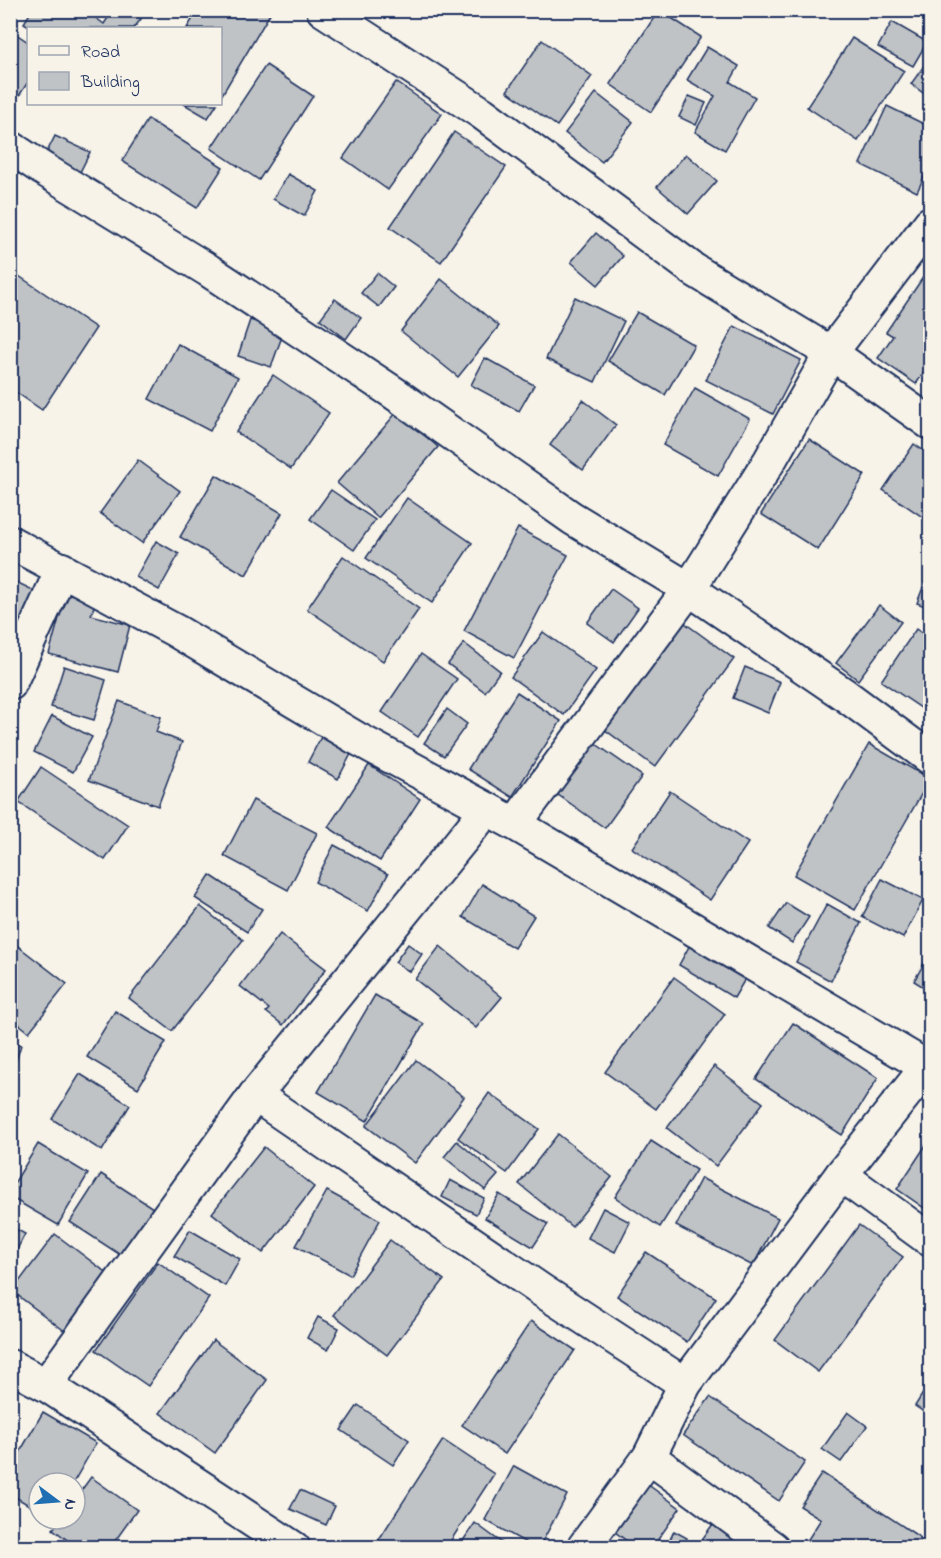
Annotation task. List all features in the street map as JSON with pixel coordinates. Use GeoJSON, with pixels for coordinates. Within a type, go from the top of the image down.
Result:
{"type":"FeatureCollection","features":[{"type":"Feature","properties":{"kind":"street"},"geometry":{"type":"LineString","coordinates":[[323,10],[482,113],[694,270],[831,353],[930,423]]}},
{"type":"Feature","properties":{"kind":"street"},"geometry":{"type":"LineString","coordinates":[[10,147],[208,270],[394,393],[572,518],[689,589],[845,695],[930,758]]}},
{"type":"Feature","properties":{"kind":"street"},"geometry":{"type":"LineString","coordinates":[[515,824],[689,589],[770,460],[831,353],[930,223]]}},
{"type":"Feature","properties":{"kind":"street"},"geometry":{"type":"LineString","coordinates":[[10,542],[176,631],[356,738],[515,824],[929,1065],[841,1175],[685,1384],[649,1457],[583,1548]]}},
{"type":"Feature","properties":{"kind":"street"},"geometry":{"type":"LineString","coordinates":[[10,684],[62,569]]}},
{"type":"Feature","properties":{"kind":"street"},"geometry":{"type":"LineString","coordinates":[[46,1385],[255,1095],[487,809]]}},
{"type":"Feature","properties":{"kind":"street"},"geometry":{"type":"LineString","coordinates":[[255,1095],[541,1290],[685,1384]]}},
{"type":"Feature","properties":{"kind":"street"},"geometry":{"type":"LineString","coordinates":[[841,1175],[930,1240]]}},
{"type":"Feature","properties":{"kind":"street"},"geometry":{"type":"LineString","coordinates":[[10,1366],[46,1385],[294,1548]]}},
{"type":"Feature","properties":{"kind":"street"},"geometry":{"type":"LineString","coordinates":[[649,1457],[773,1548]]}},
{"type":"Feature","properties":{"kind":"building"},"geometry":{"type":"Polygon","coordinates":[[[32,10],[85,10],[104,24],[113,10],[130,10],[141,19],[135,27],[30,27],[24,23],[32,10]]]}},
{"type":"Feature","properties":{"kind":"building"},"geometry":{"type":"Polygon","coordinates":[[[198,10],[271,12],[222,95],[222,27],[188,27],[198,10]]]}},
{"type":"Feature","properties":{"kind":"building"},"geometry":{"type":"Polygon","coordinates":[[[659,10],[701,37],[651,112],[610,84],[659,10]]]}},
{"type":"Feature","properties":{"kind":"building"},"geometry":{"type":"Polygon","coordinates":[[[892,22],[927,42],[913,66],[878,47],[892,22]]]}},
{"type":"Feature","properties":{"kind":"building"},"geometry":{"type":"Polygon","coordinates":[[[10,30],[27,41],[27,84],[15,102],[10,99],[10,30]]]}},
{"type":"Feature","properties":{"kind":"building"},"geometry":{"type":"Polygon","coordinates":[[[852,38],[904,71],[858,141],[807,107],[852,38]]]}},
{"type":"Feature","properties":{"kind":"building"},"geometry":{"type":"Polygon","coordinates":[[[542,40],[592,76],[557,126],[507,91],[542,40]]]}},
{"type":"Feature","properties":{"kind":"building"},"geometry":{"type":"Polygon","coordinates":[[[707,47],[739,66],[730,82],[755,97],[725,150],[695,132],[715,96],[687,80],[707,47]]]}},
{"type":"Feature","properties":{"kind":"building"},"geometry":{"type":"Polygon","coordinates":[[[930,57],[930,98],[911,84],[930,57]]]}},
{"type":"Feature","properties":{"kind":"building"},"geometry":{"type":"Polygon","coordinates":[[[266,65],[313,96],[259,180],[211,148],[266,65]]]}},
{"type":"Feature","properties":{"kind":"building"},"geometry":{"type":"Polygon","coordinates":[[[396,82],[442,114],[388,190],[343,158],[396,82]]]}},
{"type":"Feature","properties":{"kind":"building"},"geometry":{"type":"Polygon","coordinates":[[[596,93],[633,122],[602,162],[565,133],[596,93]]]}},
{"type":"Feature","properties":{"kind":"building"},"geometry":{"type":"Polygon","coordinates":[[[689,96],[706,103],[696,125],[679,117],[689,96]]]}},
{"type":"Feature","properties":{"kind":"building"},"geometry":{"type":"Polygon","coordinates":[[[186,105],[216,105],[208,118],[186,105]]]}},
{"type":"Feature","properties":{"kind":"building"},"geometry":{"type":"Polygon","coordinates":[[[887,106],[930,127],[930,164],[917,192],[860,164],[887,106]]]}},
{"type":"Feature","properties":{"kind":"building"},"geometry":{"type":"Polygon","coordinates":[[[148,119],[223,167],[197,208],[122,161],[148,119]]]}},
{"type":"Feature","properties":{"kind":"building"},"geometry":{"type":"Polygon","coordinates":[[[454,132],[506,167],[441,262],[390,227],[454,132]]]}},
{"type":"Feature","properties":{"kind":"building"},"geometry":{"type":"Polygon","coordinates":[[[55,136],[90,152],[79,174],[44,158],[55,136]]]}},
{"type":"Feature","properties":{"kind":"building"},"geometry":{"type":"Polygon","coordinates":[[[686,154],[717,181],[688,214],[657,187],[686,154]]]}},
{"type":"Feature","properties":{"kind":"building"},"geometry":{"type":"Polygon","coordinates":[[[288,174],[318,191],[304,216],[273,199],[288,174]]]}},
{"type":"Feature","properties":{"kind":"building"},"geometry":{"type":"Polygon","coordinates":[[[596,233],[623,256],[598,285],[571,262],[596,233]]]}},
{"type":"Feature","properties":{"kind":"building"},"geometry":{"type":"Polygon","coordinates":[[[930,267],[930,363],[916,384],[878,358],[893,336],[886,332],[930,267]]]}},
{"type":"Feature","properties":{"kind":"building"},"geometry":{"type":"Polygon","coordinates":[[[10,270],[96,328],[42,410],[10,388],[10,270]]]}},
{"type":"Feature","properties":{"kind":"building"},"geometry":{"type":"Polygon","coordinates":[[[377,273],[394,287],[379,307],[361,293],[377,273]]]}},
{"type":"Feature","properties":{"kind":"building"},"geometry":{"type":"Polygon","coordinates":[[[441,279],[499,326],[458,377],[401,331],[441,279]]]}},
{"type":"Feature","properties":{"kind":"building"},"geometry":{"type":"Polygon","coordinates":[[[575,297],[624,321],[595,382],[546,359],[575,297]]]}},
{"type":"Feature","properties":{"kind":"building"},"geometry":{"type":"Polygon","coordinates":[[[335,299],[361,318],[346,339],[320,319],[335,299]]]}},
{"type":"Feature","properties":{"kind":"building"},"geometry":{"type":"Polygon","coordinates":[[[637,312],[694,345],[665,395],[608,361],[637,312]]]}},
{"type":"Feature","properties":{"kind":"building"},"geometry":{"type":"Polygon","coordinates":[[[250,320],[284,331],[271,367],[238,356],[250,320]]]}},
{"type":"Feature","properties":{"kind":"building"},"geometry":{"type":"Polygon","coordinates":[[[734,326],[801,360],[773,414],[706,380],[734,326]]]}},
{"type":"Feature","properties":{"kind":"building"},"geometry":{"type":"Polygon","coordinates":[[[178,344],[238,377],[210,431],[149,399],[178,344]]]}},
{"type":"Feature","properties":{"kind":"building"},"geometry":{"type":"Polygon","coordinates":[[[485,358],[534,385],[519,411],[471,385],[485,358]]]}},
{"type":"Feature","properties":{"kind":"building"},"geometry":{"type":"Polygon","coordinates":[[[273,375],[329,413],[291,469],[236,432],[273,375]]]}},
{"type":"Feature","properties":{"kind":"building"},"geometry":{"type":"Polygon","coordinates":[[[695,388],[750,419],[718,476],[663,445],[695,388]]]}},
{"type":"Feature","properties":{"kind":"building"},"geometry":{"type":"Polygon","coordinates":[[[583,400],[616,425],[583,470],[550,445],[583,400]]]}},
{"type":"Feature","properties":{"kind":"building"},"geometry":{"type":"Polygon","coordinates":[[[397,412],[438,447],[378,518],[337,483],[397,412]]]}},
{"type":"Feature","properties":{"kind":"building"},"geometry":{"type":"Polygon","coordinates":[[[809,439],[865,475],[818,550],[761,514],[809,439]]]}},
{"type":"Feature","properties":{"kind":"building"},"geometry":{"type":"Polygon","coordinates":[[[914,444],[930,455],[930,522],[883,490],[914,444]]]}},
{"type":"Feature","properties":{"kind":"building"},"geometry":{"type":"Polygon","coordinates":[[[138,460],[180,491],[142,543],[100,513],[138,460]]]}},
{"type":"Feature","properties":{"kind":"building"},"geometry":{"type":"Polygon","coordinates":[[[216,475],[282,513],[246,575],[180,537],[216,475]]]}},
{"type":"Feature","properties":{"kind":"building"},"geometry":{"type":"Polygon","coordinates":[[[331,490],[375,520],[354,550],[310,519],[331,490]]]}},
{"type":"Feature","properties":{"kind":"building"},"geometry":{"type":"Polygon","coordinates":[[[407,498],[472,543],[432,603],[366,558],[407,498]]]}},
{"type":"Feature","properties":{"kind":"building"},"geometry":{"type":"Polygon","coordinates":[[[518,528],[568,555],[514,658],[464,631],[518,528]]]}},
{"type":"Feature","properties":{"kind":"building"},"geometry":{"type":"Polygon","coordinates":[[[156,541],[179,554],[159,590],[136,577],[156,541]]]}},
{"type":"Feature","properties":{"kind":"building"},"geometry":{"type":"Polygon","coordinates":[[[343,556],[419,609],[383,661],[307,609],[343,556]]]}},
{"type":"Feature","properties":{"kind":"building"},"geometry":{"type":"Polygon","coordinates":[[[930,569],[930,608],[917,603],[930,569]]]}},
{"type":"Feature","properties":{"kind":"building"},"geometry":{"type":"Polygon","coordinates":[[[10,579],[35,591],[10,643],[10,579]]]}},
{"type":"Feature","properties":{"kind":"building"},"geometry":{"type":"Polygon","coordinates":[[[611,589],[638,608],[614,642],[587,623],[611,589]]]}},
{"type":"Feature","properties":{"kind":"building"},"geometry":{"type":"Polygon","coordinates":[[[66,593],[96,601],[91,615],[130,625],[118,672],[49,654],[66,593]]]}},
{"type":"Feature","properties":{"kind":"building"},"geometry":{"type":"Polygon","coordinates":[[[879,605],[901,622],[858,680],[836,663],[879,605]]]}},
{"type":"Feature","properties":{"kind":"building"},"geometry":{"type":"Polygon","coordinates":[[[682,621],[734,659],[655,767],[604,729],[682,621]]]}},
{"type":"Feature","properties":{"kind":"building"},"geometry":{"type":"Polygon","coordinates":[[[916,629],[930,639],[930,714],[881,681],[916,629]]]}},
{"type":"Feature","properties":{"kind":"building"},"geometry":{"type":"Polygon","coordinates":[[[543,632],[596,670],[564,715],[511,677],[543,632]]]}},
{"type":"Feature","properties":{"kind":"building"},"geometry":{"type":"Polygon","coordinates":[[[464,643],[500,671],[485,692],[448,664],[464,643]]]}},
{"type":"Feature","properties":{"kind":"building"},"geometry":{"type":"Polygon","coordinates":[[[421,654],[457,679],[418,737],[382,712],[421,654]]]}},
{"type":"Feature","properties":{"kind":"building"},"geometry":{"type":"Polygon","coordinates":[[[64,666],[106,680],[94,720],[51,707],[64,666]]]}},
{"type":"Feature","properties":{"kind":"building"},"geometry":{"type":"Polygon","coordinates":[[[745,667],[780,682],[768,713],[733,698],[745,667]]]}},
{"type":"Feature","properties":{"kind":"building"},"geometry":{"type":"Polygon","coordinates":[[[517,692],[561,721],[512,797],[468,769],[517,692]]]}},
{"type":"Feature","properties":{"kind":"building"},"geometry":{"type":"Polygon","coordinates":[[[119,701],[161,717],[156,732],[182,742],[158,806],[89,780],[119,701]]]}},
{"type":"Feature","properties":{"kind":"building"},"geometry":{"type":"Polygon","coordinates":[[[447,709],[467,724],[444,756],[424,743],[447,709]]]}},
{"type":"Feature","properties":{"kind":"building"},"geometry":{"type":"Polygon","coordinates":[[[52,716],[92,737],[73,772],[34,752],[52,716]]]}},
{"type":"Feature","properties":{"kind":"building"},"geometry":{"type":"Polygon","coordinates":[[[583,735],[642,776],[605,828],[547,787],[583,735]]]}},
{"type":"Feature","properties":{"kind":"building"},"geometry":{"type":"Polygon","coordinates":[[[321,737],[351,754],[338,779],[308,762],[321,737]]]}},
{"type":"Feature","properties":{"kind":"building"},"geometry":{"type":"Polygon","coordinates":[[[869,744],[930,779],[855,910],[794,875],[869,744]]]}},
{"type":"Feature","properties":{"kind":"building"},"geometry":{"type":"Polygon","coordinates":[[[369,765],[420,799],[380,861],[328,827],[369,765]]]}},
{"type":"Feature","properties":{"kind":"building"},"geometry":{"type":"Polygon","coordinates":[[[41,767],[128,825],[105,860],[18,802],[41,767]]]}},
{"type":"Feature","properties":{"kind":"building"},"geometry":{"type":"Polygon","coordinates":[[[670,791],[748,843],[710,900],[632,848],[670,791]]]}},
{"type":"Feature","properties":{"kind":"building"},"geometry":{"type":"Polygon","coordinates":[[[253,800],[317,833],[288,890],[224,856],[253,800]]]}},
{"type":"Feature","properties":{"kind":"building"},"geometry":{"type":"Polygon","coordinates":[[[334,845],[388,874],[368,911],[315,882],[334,845]]]}},
{"type":"Feature","properties":{"kind":"building"},"geometry":{"type":"Polygon","coordinates":[[[210,875],[262,909],[247,932],[195,898],[210,875]]]}},
{"type":"Feature","properties":{"kind":"building"},"geometry":{"type":"Polygon","coordinates":[[[882,879],[923,900],[903,938],[862,917],[882,879]]]}},
{"type":"Feature","properties":{"kind":"building"},"geometry":{"type":"Polygon","coordinates":[[[482,884],[534,916],[514,948],[463,917],[482,884]]]}},
{"type":"Feature","properties":{"kind":"building"},"geometry":{"type":"Polygon","coordinates":[[[786,903],[809,917],[792,943],[769,928],[786,903]]]}},
{"type":"Feature","properties":{"kind":"building"},"geometry":{"type":"Polygon","coordinates":[[[827,904],[861,923],[831,981],[796,962],[827,904]]]}},
{"type":"Feature","properties":{"kind":"building"},"geometry":{"type":"Polygon","coordinates":[[[200,906],[243,940],[172,1031],[129,998],[200,906]]]}},
{"type":"Feature","properties":{"kind":"building"},"geometry":{"type":"Polygon","coordinates":[[[280,934],[326,969],[283,1025],[266,1012],[269,1009],[240,986],[280,934]]]}},
{"type":"Feature","properties":{"kind":"building"},"geometry":{"type":"Polygon","coordinates":[[[10,940],[67,984],[29,1032],[10,1017],[10,940]]]}},
{"type":"Feature","properties":{"kind":"building"},"geometry":{"type":"Polygon","coordinates":[[[692,941],[748,974],[734,998],[679,965],[692,941]]]}},
{"type":"Feature","properties":{"kind":"building"},"geometry":{"type":"Polygon","coordinates":[[[408,944],[422,954],[410,972],[395,962],[408,944]]]}},
{"type":"Feature","properties":{"kind":"building"},"geometry":{"type":"Polygon","coordinates":[[[440,946],[502,997],[476,1028],[415,979],[440,946]]]}},
{"type":"Feature","properties":{"kind":"building"},"geometry":{"type":"Polygon","coordinates":[[[930,953],[930,991],[914,981],[930,953]]]}},
{"type":"Feature","properties":{"kind":"building"},"geometry":{"type":"Polygon","coordinates":[[[674,977],[725,1014],[656,1109],[605,1072],[674,977]]]}},
{"type":"Feature","properties":{"kind":"building"},"geometry":{"type":"Polygon","coordinates":[[[375,995],[424,1024],[367,1121],[318,1092],[375,995]]]}},
{"type":"Feature","properties":{"kind":"building"},"geometry":{"type":"Polygon","coordinates":[[[115,1011],[166,1042],[138,1088],[87,1057],[115,1011]]]}},
{"type":"Feature","properties":{"kind":"building"},"geometry":{"type":"Polygon","coordinates":[[[793,1023],[878,1078],[842,1135],[756,1079],[793,1023]]]}},
{"type":"Feature","properties":{"kind":"building"},"geometry":{"type":"Polygon","coordinates":[[[10,1041],[21,1045],[10,1080],[10,1041]]]}},
{"type":"Feature","properties":{"kind":"building"},"geometry":{"type":"Polygon","coordinates":[[[416,1060],[464,1097],[415,1163],[366,1126],[416,1060]]]}},
{"type":"Feature","properties":{"kind":"building"},"geometry":{"type":"Polygon","coordinates":[[[714,1066],[763,1103],[716,1166],[667,1128],[714,1066]]]}},
{"type":"Feature","properties":{"kind":"building"},"geometry":{"type":"Polygon","coordinates":[[[80,1074],[130,1105],[102,1151],[52,1119],[80,1074]]]}},
{"type":"Feature","properties":{"kind":"building"},"geometry":{"type":"Polygon","coordinates":[[[489,1093],[539,1129],[507,1173],[458,1138],[489,1093]]]}},
{"type":"Feature","properties":{"kind":"building"},"geometry":{"type":"Polygon","coordinates":[[[558,1134],[612,1177],[572,1227],[519,1184],[558,1134]]]}},
{"type":"Feature","properties":{"kind":"building"},"geometry":{"type":"Polygon","coordinates":[[[457,1141],[498,1175],[485,1190],[444,1157],[457,1141]]]}},
{"type":"Feature","properties":{"kind":"building"},"geometry":{"type":"Polygon","coordinates":[[[651,1141],[696,1170],[660,1227],[615,1197],[651,1141]]]}},
{"type":"Feature","properties":{"kind":"building"},"geometry":{"type":"Polygon","coordinates":[[[928,1142],[930,1144],[930,1212],[897,1189],[928,1142]]]}},
{"type":"Feature","properties":{"kind":"building"},"geometry":{"type":"Polygon","coordinates":[[[38,1144],[88,1174],[58,1225],[10,1197],[10,1190],[38,1144]]]}},
{"type":"Feature","properties":{"kind":"building"},"geometry":{"type":"Polygon","coordinates":[[[264,1147],[314,1187],[263,1253],[212,1213],[264,1147]]]}},
{"type":"Feature","properties":{"kind":"building"},"geometry":{"type":"Polygon","coordinates":[[[101,1174],[153,1208],[122,1256],[70,1222],[101,1174]]]}},
{"type":"Feature","properties":{"kind":"building"},"geometry":{"type":"Polygon","coordinates":[[[701,1178],[778,1218],[753,1266],[676,1226],[701,1178]]]}},
{"type":"Feature","properties":{"kind":"building"},"geometry":{"type":"Polygon","coordinates":[[[450,1180],[484,1198],[476,1214],[442,1197],[450,1180]]]}},
{"type":"Feature","properties":{"kind":"building"},"geometry":{"type":"Polygon","coordinates":[[[327,1191],[380,1220],[350,1275],[296,1246],[327,1191]]]}},
{"type":"Feature","properties":{"kind":"building"},"geometry":{"type":"Polygon","coordinates":[[[499,1194],[548,1224],[533,1247],[485,1218],[499,1194]]]}},
{"type":"Feature","properties":{"kind":"building"},"geometry":{"type":"Polygon","coordinates":[[[603,1208],[630,1222],[615,1252],[588,1238],[603,1208]]]}},
{"type":"Feature","properties":{"kind":"building"},"geometry":{"type":"Polygon","coordinates":[[[859,1225],[903,1257],[818,1372],[775,1340],[859,1225]]]}},
{"type":"Feature","properties":{"kind":"building"},"geometry":{"type":"Polygon","coordinates":[[[10,1226],[25,1234],[10,1263],[10,1226]]]}},
{"type":"Feature","properties":{"kind":"building"},"geometry":{"type":"Polygon","coordinates":[[[190,1230],[240,1259],[225,1286],[174,1256],[190,1230]]]}},
{"type":"Feature","properties":{"kind":"building"},"geometry":{"type":"Polygon","coordinates":[[[55,1234],[108,1274],[66,1332],[12,1291],[55,1234]]]}},
{"type":"Feature","properties":{"kind":"building"},"geometry":{"type":"Polygon","coordinates":[[[390,1240],[444,1280],[387,1355],[334,1315],[390,1240]]]}},
{"type":"Feature","properties":{"kind":"building"},"geometry":{"type":"Polygon","coordinates":[[[646,1252],[716,1298],[687,1342],[617,1296],[646,1252]]]}},
{"type":"Feature","properties":{"kind":"building"},"geometry":{"type":"Polygon","coordinates":[[[158,1262],[209,1298],[148,1386],[96,1350],[158,1262]]]}},
{"type":"Feature","properties":{"kind":"building"},"geometry":{"type":"Polygon","coordinates":[[[318,1317],[339,1328],[328,1350],[307,1338],[318,1317]]]}},
{"type":"Feature","properties":{"kind":"building"},"geometry":{"type":"Polygon","coordinates":[[[531,1321],[575,1350],[505,1454],[462,1425],[531,1321]]]}},
{"type":"Feature","properties":{"kind":"building"},"geometry":{"type":"Polygon","coordinates":[[[213,1340],[267,1380],[215,1453],[160,1413],[213,1340]]]}},
{"type":"Feature","properties":{"kind":"building"},"geometry":{"type":"Polygon","coordinates":[[[930,1382],[930,1416],[915,1406],[930,1382]]]}},
{"type":"Feature","properties":{"kind":"building"},"geometry":{"type":"Polygon","coordinates":[[[710,1397],[805,1462],[779,1501],[683,1435],[710,1397]]]}},
{"type":"Feature","properties":{"kind":"building"},"geometry":{"type":"Polygon","coordinates":[[[358,1405],[409,1440],[393,1465],[341,1430],[358,1405]]]}},
{"type":"Feature","properties":{"kind":"building"},"geometry":{"type":"Polygon","coordinates":[[[43,1412],[96,1443],[80,1471],[27,1471],[27,1504],[10,1494],[10,1469],[43,1412]]]}},
{"type":"Feature","properties":{"kind":"building"},"geometry":{"type":"Polygon","coordinates":[[[848,1412],[867,1426],[841,1462],[822,1449],[848,1412]]]}},
{"type":"Feature","properties":{"kind":"building"},"geometry":{"type":"Polygon","coordinates":[[[443,1440],[494,1474],[446,1548],[374,1547],[443,1440]]]}},
{"type":"Feature","properties":{"kind":"building"},"geometry":{"type":"Polygon","coordinates":[[[514,1466],[567,1495],[539,1548],[535,1548],[485,1520],[514,1466]]]}},
{"type":"Feature","properties":{"kind":"building"},"geometry":{"type":"Polygon","coordinates":[[[822,1473],[930,1544],[930,1548],[811,1548],[805,1544],[821,1519],[800,1506],[822,1473]]]}},
{"type":"Feature","properties":{"kind":"building"},"geometry":{"type":"Polygon","coordinates":[[[91,1477],[137,1510],[110,1548],[78,1548],[56,1531],[87,1531],[87,1482],[91,1477]]]}},
{"type":"Feature","properties":{"kind":"building"},"geometry":{"type":"Polygon","coordinates":[[[640,1479],[680,1508],[652,1548],[636,1548],[606,1525],[640,1479]]]}},
{"type":"Feature","properties":{"kind":"building"},"geometry":{"type":"Polygon","coordinates":[[[300,1490],[335,1506],[326,1525],[290,1509],[300,1490]]]}},
{"type":"Feature","properties":{"kind":"building"},"geometry":{"type":"Polygon","coordinates":[[[715,1521],[750,1548],[696,1548],[715,1521]]]}},
{"type":"Feature","properties":{"kind":"building"},"geometry":{"type":"Polygon","coordinates":[[[475,1523],[509,1548],[458,1548],[475,1523]]]}},
{"type":"Feature","properties":{"kind":"building"},"geometry":{"type":"Polygon","coordinates":[[[674,1531],[687,1538],[682,1548],[666,1548],[674,1531]]]}}]}
